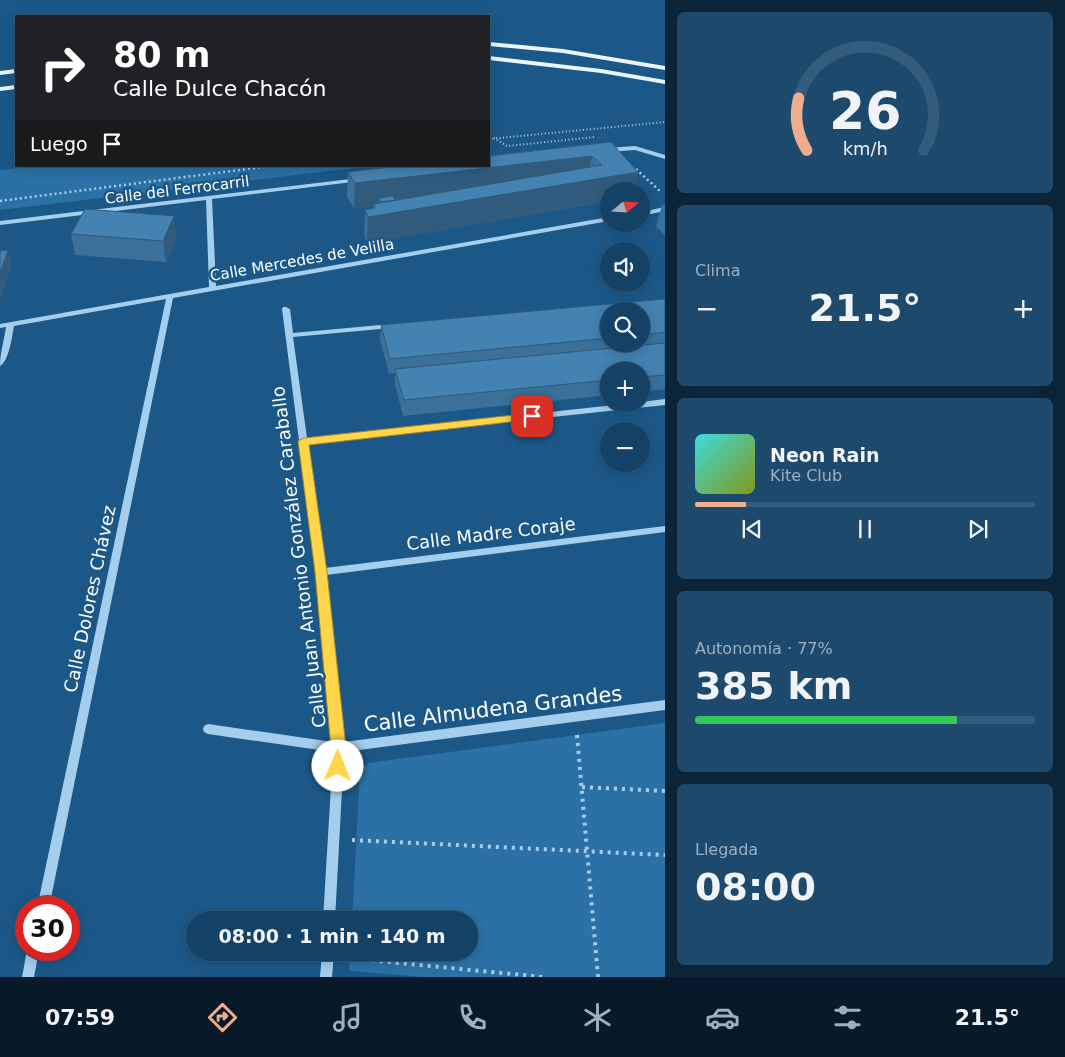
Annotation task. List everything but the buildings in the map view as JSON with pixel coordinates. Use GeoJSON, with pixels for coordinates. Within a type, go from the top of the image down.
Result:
{"type":"FeatureCollection","features":[{"type":"Feature","properties":{"kind":"main road"},"geometry":{"type":"LineString","coordinates":[[490,44],[562,50],[665,68]]}},
{"type":"Feature","properties":{"kind":"main road"},"geometry":{"type":"LineString","coordinates":[[490,58],[601,70],[665,82]]}},
{"type":"Feature","properties":{"kind":"main road"},"geometry":{"type":"LineString","coordinates":[[0,73],[15,71]]}},
{"type":"Feature","properties":{"kind":"main road"},"geometry":{"type":"LineString","coordinates":[[0,89],[15,87]]}},
{"type":"Feature","properties":{"kind":"street"},"geometry":{"type":"LineString","coordinates":[[595,152],[635,148],[665,157]]}},
{"type":"Feature","properties":{"kind":"street","name":"Calle del Ferrocarril"},"geometry":{"type":"LineString","coordinates":[[0,222],[368,180]]}},
{"type":"Feature","properties":{"kind":"street"},"geometry":{"type":"LineString","coordinates":[[210,199],[213,290]]}},
{"type":"Feature","properties":{"kind":"street"},"geometry":{"type":"LineString","coordinates":[[650,212],[665,210]]}},
{"type":"Feature","properties":{"kind":"street","name":"Calle Mercedes de Velilla"},"geometry":{"type":"LineString","coordinates":[[0,326],[170,298],[600,222]]}},
{"type":"Feature","properties":{"kind":"street","name":"Calle Dolores Chávez"},"geometry":{"type":"LineString","coordinates":[[45,896],[170,298]]}},
{"type":"Feature","properties":{"kind":"street","name":"Calle Juan Antonio González Caraballo"},"geometry":{"type":"LineString","coordinates":[[286,309],[291,335],[321,572],[339,748],[330,911]]}},
{"type":"Feature","properties":{"kind":"street"},"geometry":{"type":"LineString","coordinates":[[0,364],[8,342],[10,325]]}},
{"type":"Feature","properties":{"kind":"street"},"geometry":{"type":"LineString","coordinates":[[291,335],[399,326]]}},
{"type":"Feature","properties":{"kind":"street"},"geometry":{"type":"LineString","coordinates":[[304,441],[665,402]]}},
{"type":"Feature","properties":{"kind":"street","name":"Calle Madre Coraje"},"geometry":{"type":"LineString","coordinates":[[321,572],[665,528]]}},
{"type":"Feature","properties":{"kind":"street","name":"Calle Almudena Grandes"},"geometry":{"type":"LineString","coordinates":[[208,729],[339,748],[665,705]]}},
{"type":"Feature","properties":{"kind":"street"},"geometry":{"type":"LineString","coordinates":[[28,977],[31,961]]}},
{"type":"Feature","properties":{"kind":"street"},"geometry":{"type":"LineString","coordinates":[[326,977],[327,961]]}},
{"type":"Feature","properties":{"kind":"path"},"geometry":{"type":"LineString","coordinates":[[490,139],[665,122]]}},
{"type":"Feature","properties":{"kind":"path"},"geometry":{"type":"LineString","coordinates":[[494,138],[507,146],[600,137],[665,196]]}},
{"type":"Feature","properties":{"kind":"path"},"geometry":{"type":"LineString","coordinates":[[0,201],[262,167]]}},
{"type":"Feature","properties":{"kind":"path"},"geometry":{"type":"LineString","coordinates":[[576,717],[598,977]]}},
{"type":"Feature","properties":{"kind":"path"},"geometry":{"type":"LineString","coordinates":[[582,787],[665,791]]}},
{"type":"Feature","properties":{"kind":"path"},"geometry":{"type":"LineString","coordinates":[[334,839],[665,855]]}},
{"type":"Feature","properties":{"kind":"path"},"geometry":{"type":"LineString","coordinates":[[393,961],[543,977]]}},
{"type":"Feature","properties":{"kind":"shaded area"},"geometry":{"type":"Polygon","coordinates":[[[28,167],[363,167],[0,210],[0,170],[28,167]]]}},
{"type":"Feature","properties":{"kind":"shaded area"},"geometry":{"type":"Polygon","coordinates":[[[665,723],[665,977],[424,977],[349,971],[350,961],[478,961],[478,911],[352,911],[360,771],[368,763],[665,723]]]}},
{"type":"Feature","properties":{"kind":"route"},"geometry":{"type":"LineString","coordinates":[[338,766],[339,748],[321,572],[304,441],[532,416]]}}]}
